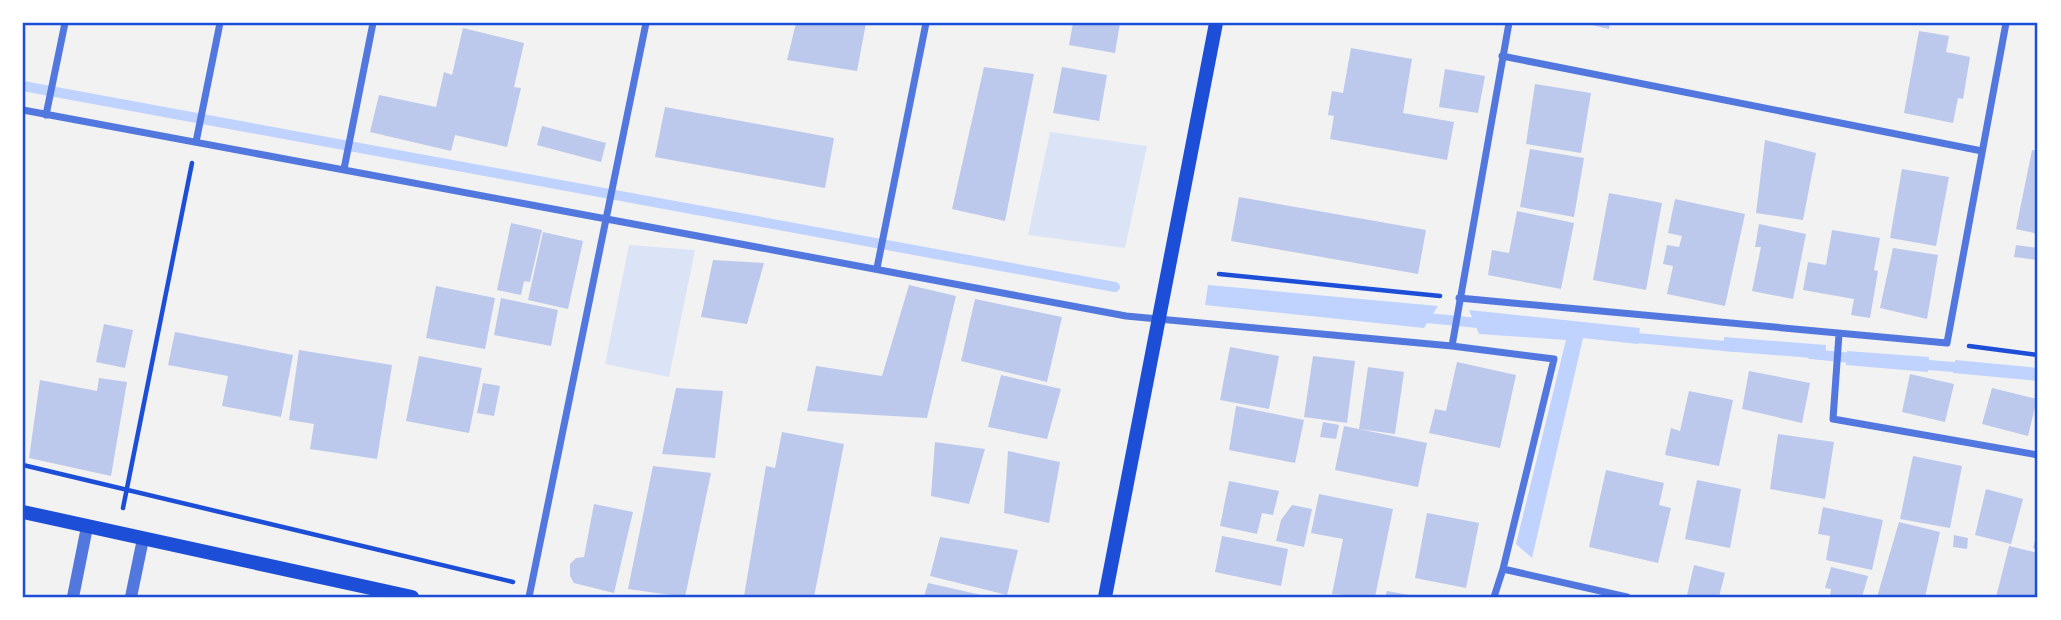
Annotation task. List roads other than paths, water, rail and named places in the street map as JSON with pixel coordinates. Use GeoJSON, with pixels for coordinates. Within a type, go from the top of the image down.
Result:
{"type":"FeatureCollection","features":[{"type":"Feature","properties":{"kind":"main road"},"geometry":{"type":"LineString","coordinates":[[1105,597],[1216,23]]}},
{"type":"Feature","properties":{"kind":"main road"},"geometry":{"type":"LineString","coordinates":[[23,512],[412,597]]}},
{"type":"Feature","properties":{"kind":"street"},"geometry":{"type":"LineString","coordinates":[[46,115],[65,23]]}},
{"type":"Feature","properties":{"kind":"street"},"geometry":{"type":"LineString","coordinates":[[197,142],[220,23]]}},
{"type":"Feature","properties":{"kind":"street"},"geometry":{"type":"LineString","coordinates":[[344,169],[373,23]]}},
{"type":"Feature","properties":{"kind":"street"},"geometry":{"type":"LineString","coordinates":[[529,597],[646,23]]}},
{"type":"Feature","properties":{"kind":"street"},"geometry":{"type":"LineString","coordinates":[[877,268],[926,23]]}},
{"type":"Feature","properties":{"kind":"street"},"geometry":{"type":"LineString","coordinates":[[1452,346],[1509,23]]}},
{"type":"Feature","properties":{"kind":"street"},"geometry":{"type":"LineString","coordinates":[[1459,298],[1947,343],[2006,23]]}},
{"type":"Feature","properties":{"kind":"street"},"geometry":{"type":"LineString","coordinates":[[1502,56],[1982,151]]}},
{"type":"Feature","properties":{"kind":"street"},"geometry":{"type":"LineString","coordinates":[[23,110],[1158,320],[1452,346],[1554,359],[1494,597]]}},
{"type":"Feature","properties":{"kind":"street"},"geometry":{"type":"LineString","coordinates":[[1839,334],[1833,419],[2038,455]]}},
{"type":"Feature","properties":{"kind":"street"},"geometry":{"type":"LineString","coordinates":[[72,597],[87,527]]}},
{"type":"Feature","properties":{"kind":"street"},"geometry":{"type":"LineString","coordinates":[[131,597],[143,539]]}},
{"type":"Feature","properties":{"kind":"street"},"geometry":{"type":"LineString","coordinates":[[1503,569],[1627,597]]}},
{"type":"Feature","properties":{"kind":"water"},"geometry":{"type":"Polygon","coordinates":[[[1208,285],[1438,306],[1424,328],[1205,305],[1208,285]]]}},
{"type":"Feature","properties":{"kind":"water"},"geometry":{"type":"Polygon","coordinates":[[[1469,310],[1640,328],[1638,344],[1583,338],[1532,558],[1516,544],[1566,340],[1479,334],[1469,310]]]}},
{"type":"Feature","properties":{"kind":"water"},"geometry":{"type":"Polygon","coordinates":[[[1724,337],[1826,345],[1825,359],[1723,351],[1724,337]]]}},
{"type":"Feature","properties":{"kind":"water"},"geometry":{"type":"Polygon","coordinates":[[[1847,351],[1929,357],[1928,372],[1846,365],[1847,351]]]}},
{"type":"Feature","properties":{"kind":"water"},"geometry":{"type":"Polygon","coordinates":[[[1955,360],[2038,368],[2038,381],[1953,373],[1955,360]]]}},
{"type":"Feature","properties":{"kind":"waterway"},"geometry":{"type":"LineString","coordinates":[[23,86],[1115,287]]}},
{"type":"Feature","properties":{"kind":"waterway"},"geometry":{"type":"LineString","coordinates":[[1417,317],[1488,324]]}},
{"type":"Feature","properties":{"kind":"waterway"},"geometry":{"type":"LineString","coordinates":[[1626,337],[1736,347]]}},
{"type":"Feature","properties":{"kind":"waterway"},"geometry":{"type":"LineString","coordinates":[[1811,354],[1861,359]]}},
{"type":"Feature","properties":{"kind":"waterway"},"geometry":{"type":"LineString","coordinates":[[1916,364],[1966,368]]}}]}
